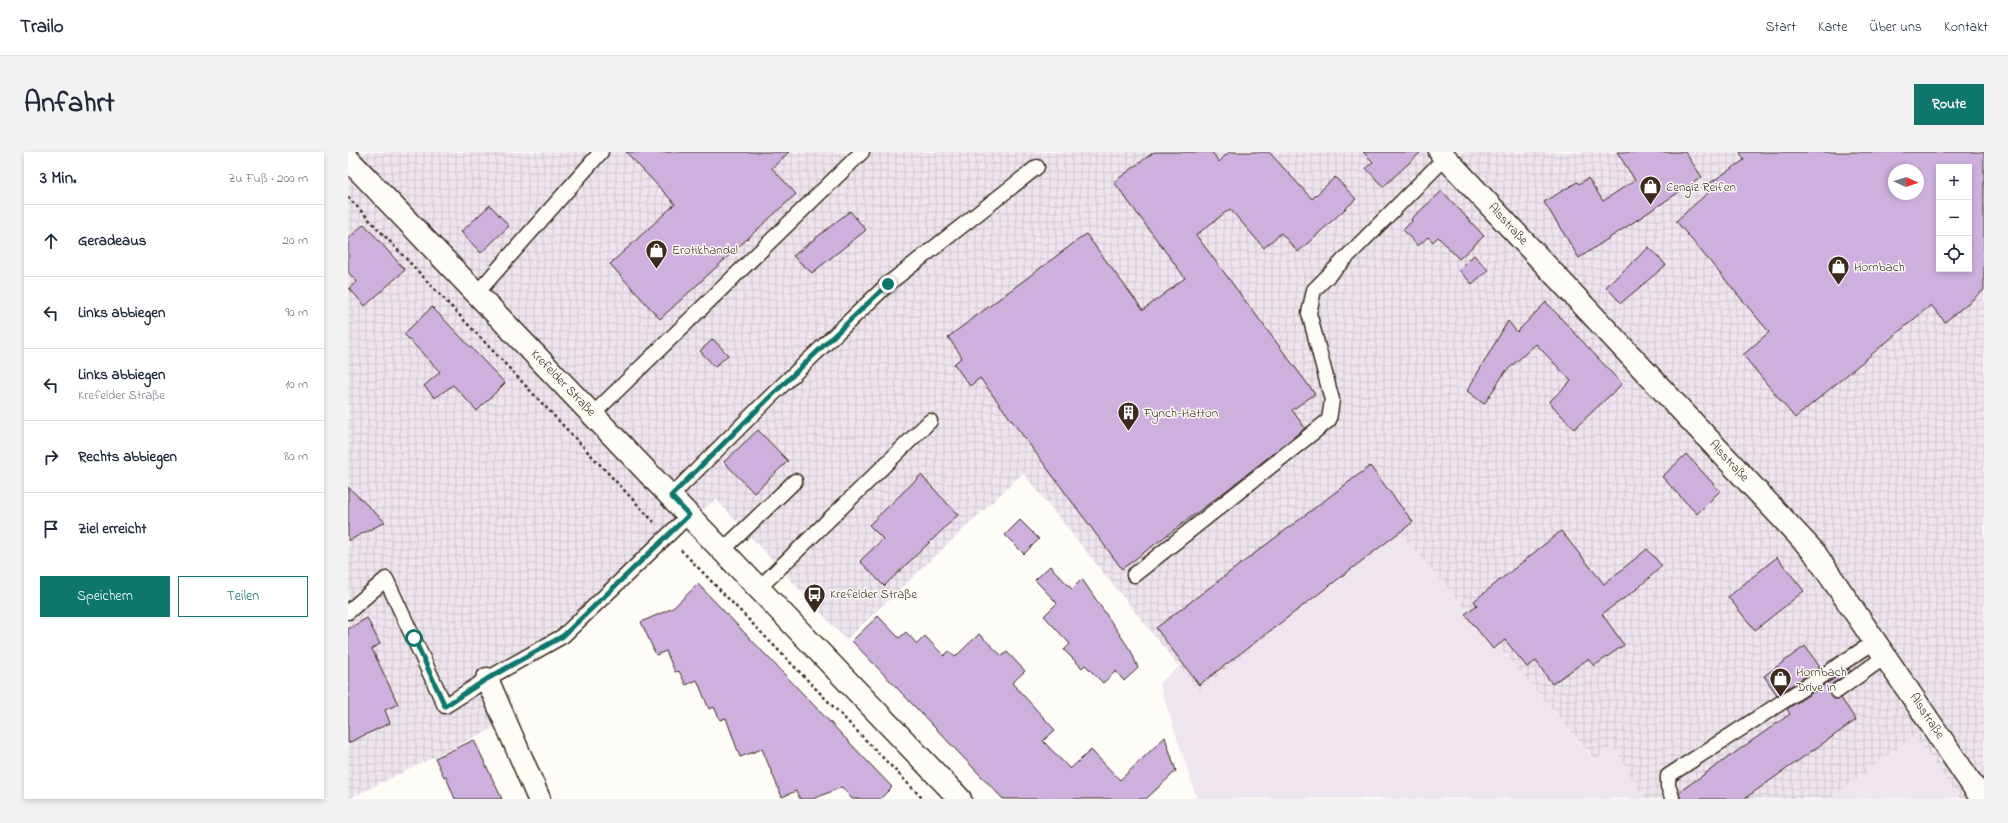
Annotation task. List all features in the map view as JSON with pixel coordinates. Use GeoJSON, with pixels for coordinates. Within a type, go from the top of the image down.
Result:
{"type":"FeatureCollection","features":[{"type":"Feature","properties":{"kind":"street","name":"Alsstraße"},"geometry":{"type":"LineString","coordinates":[[1442,155],[1814,552],[1982,799]]}},
{"type":"Feature","properties":{"kind":"street","name":"Krefelder Straße"},"geometry":{"type":"LineString","coordinates":[[348,159],[477,292],[960,799]]}},
{"type":"Feature","properties":{"kind":"street"},"geometry":{"type":"LineString","coordinates":[[487,679],[539,799]]}},
{"type":"Feature","properties":{"kind":"lane"},"geometry":{"type":"LineString","coordinates":[[477,292],[601,152]]}},
{"type":"Feature","properties":{"kind":"lane"},"geometry":{"type":"LineString","coordinates":[[593,414],[862,152]]}},
{"type":"Feature","properties":{"kind":"lane"},"geometry":{"type":"LineString","coordinates":[[1134,575],[1329,420],[1332,400],[1310,313],[1314,290],[1442,155]]}},
{"type":"Feature","properties":{"kind":"lane"},"geometry":{"type":"LineString","coordinates":[[671,496],[770,397],[888,284],[1037,167]]}},
{"type":"Feature","properties":{"kind":"lane"},"geometry":{"type":"LineString","coordinates":[[759,588],[930,421]]}},
{"type":"Feature","properties":{"kind":"lane"},"geometry":{"type":"LineString","coordinates":[[722,550],[795,481]]}},
{"type":"Feature","properties":{"kind":"lane"},"geometry":{"type":"LineString","coordinates":[[348,612],[386,578],[445,706],[487,679],[563,636],[689,515]]}},
{"type":"Feature","properties":{"kind":"lane"},"geometry":{"type":"LineString","coordinates":[[1837,691],[1881,649]]}},
{"type":"Feature","properties":{"kind":"lane"},"geometry":{"type":"LineString","coordinates":[[1672,797],[1668,786],[1668,776],[1881,649]]}},
{"type":"Feature","properties":{"kind":"path"},"geometry":{"type":"LineString","coordinates":[[348,197],[667,536],[923,799]]}},
{"type":"Feature","properties":{"kind":"shaded area"},"geometry":{"type":"Polygon","coordinates":[[[348,152],[1984,152],[1984,799],[1959,799],[1960,798],[1914,736],[1830,799],[1645,799],[1613,746],[1595,760],[1398,530],[1199,691],[1023,473],[846,640],[716,499],[495,678],[497,726],[348,799],[348,152]]]}},
{"type":"Feature","properties":{"kind":"shaded area"},"geometry":{"type":"Polygon","coordinates":[[[1398,529],[1594,760],[1613,746],[1645,799],[1197,799],[1159,683],[1180,666],[1199,691],[1398,529]]]}},
{"type":"Feature","properties":{"kind":"shaded area"},"geometry":{"type":"Polygon","coordinates":[[[1914,736],[1961,798],[1830,799],[1914,736]]]}},
{"type":"Feature","properties":{"kind":"building"},"geometry":{"type":"Polygon","coordinates":[[[626,152],[789,152],[772,168],[796,194],[660,319],[610,264],[675,204],[626,152]]]}},
{"type":"Feature","properties":{"kind":"building","name":"Fynch-Hatton"},"geometry":{"type":"Polygon","coordinates":[[[1154,152],[1212,152],[1219,162],[1229,152],[1269,152],[1312,199],[1335,177],[1356,199],[1298,252],[1281,233],[1264,248],[1230,209],[1196,235],[1315,394],[1292,410],[1305,428],[1227,490],[1122,569],[980,378],[970,386],[954,364],[962,357],[948,337],[1086,234],[1143,310],[1185,278],[1114,182],[1154,152]]]}},
{"type":"Feature","properties":{"kind":"building"},"geometry":{"type":"Polygon","coordinates":[[[1363,152],[1421,152],[1383,187],[1366,168],[1373,162],[1363,152]]]}},
{"type":"Feature","properties":{"kind":"building"},"geometry":{"type":"Polygon","coordinates":[[[1617,152],[1685,152],[1702,177],[1579,258],[1544,202],[1577,182],[1579,184],[1588,178],[1603,201],[1635,180],[1617,152]]]}},
{"type":"Feature","properties":{"kind":"building","name":"Hornbach"},"geometry":{"type":"Polygon","coordinates":[[[1740,152],[1984,152],[1984,290],[1945,322],[1931,305],[1795,418],[1743,355],[1769,332],[1676,221],[1711,190],[1707,185],[1744,160],[1740,152]]]}},
{"type":"Feature","properties":{"kind":"building"},"geometry":{"type":"Polygon","coordinates":[[[1442,191],[1484,236],[1459,259],[1438,237],[1433,242],[1428,237],[1418,246],[1403,230],[1412,221],[1411,219],[1442,191]]]}},
{"type":"Feature","properties":{"kind":"building"},"geometry":{"type":"Polygon","coordinates":[[[490,205],[509,226],[481,253],[461,232],[490,205]]]}},
{"type":"Feature","properties":{"kind":"building"},"geometry":{"type":"Polygon","coordinates":[[[850,211],[866,230],[812,273],[793,256],[850,211]]]}},
{"type":"Feature","properties":{"kind":"building"},"geometry":{"type":"Polygon","coordinates":[[[364,224],[405,270],[365,306],[349,288],[357,282],[348,272],[348,239],[364,224]]]}},
{"type":"Feature","properties":{"kind":"building"},"geometry":{"type":"Polygon","coordinates":[[[1649,247],[1666,265],[1621,303],[1606,287],[1649,247]]]}},
{"type":"Feature","properties":{"kind":"building"},"geometry":{"type":"Polygon","coordinates":[[[1474,255],[1488,270],[1472,284],[1459,270],[1474,255]]]}},
{"type":"Feature","properties":{"kind":"building"},"geometry":{"type":"Polygon","coordinates":[[[1546,302],[1622,384],[1574,429],[1549,402],[1571,381],[1536,344],[1505,372],[1484,404],[1467,391],[1508,321],[1517,332],[1546,302]]]}},
{"type":"Feature","properties":{"kind":"building"},"geometry":{"type":"Polygon","coordinates":[[[432,307],[505,383],[477,411],[453,385],[435,398],[424,386],[440,372],[404,334],[432,307]]]}},
{"type":"Feature","properties":{"kind":"building"},"geometry":{"type":"Polygon","coordinates":[[[713,339],[728,355],[715,367],[700,351],[713,339]]]}},
{"type":"Feature","properties":{"kind":"building"},"geometry":{"type":"Polygon","coordinates":[[[758,430],[788,461],[754,493],[724,462],[758,430]]]}},
{"type":"Feature","properties":{"kind":"building"},"geometry":{"type":"Polygon","coordinates":[[[1686,454],[1720,491],[1697,514],[1662,477],[1686,454]]]}},
{"type":"Feature","properties":{"kind":"building"},"geometry":{"type":"Polygon","coordinates":[[[1370,466],[1413,522],[1199,685],[1156,628],[1370,466]]]}},
{"type":"Feature","properties":{"kind":"building"},"geometry":{"type":"Polygon","coordinates":[[[921,475],[958,515],[884,586],[860,561],[883,539],[869,525],[921,475]]]}},
{"type":"Feature","properties":{"kind":"building"},"geometry":{"type":"Polygon","coordinates":[[[348,487],[385,522],[348,541],[348,487]]]}},
{"type":"Feature","properties":{"kind":"building"},"geometry":{"type":"Polygon","coordinates":[[[1020,520],[1039,539],[1024,554],[1005,535],[1020,520]]]}},
{"type":"Feature","properties":{"kind":"building"},"geometry":{"type":"Polygon","coordinates":[[[1561,531],[1604,584],[1647,549],[1662,566],[1637,589],[1602,614],[1624,645],[1594,666],[1588,659],[1552,684],[1536,661],[1527,667],[1505,640],[1493,649],[1465,614],[1477,605],[1474,601],[1561,531]]]}},
{"type":"Feature","properties":{"kind":"building"},"geometry":{"type":"Polygon","coordinates":[[[1777,557],[1804,591],[1755,630],[1728,597],[1777,557]]]}},
{"type":"Feature","properties":{"kind":"building"},"geometry":{"type":"Polygon","coordinates":[[[1050,566],[1072,589],[1082,579],[1131,651],[1138,668],[1124,681],[1116,671],[1103,683],[1085,665],[1082,668],[1064,650],[1070,644],[1044,616],[1057,603],[1035,580],[1050,566]]]}},
{"type":"Feature","properties":{"kind":"building"},"geometry":{"type":"Polygon","coordinates":[[[698,584],[892,787],[880,799],[852,799],[842,787],[813,799],[800,799],[796,791],[782,797],[762,749],[740,757],[726,718],[720,720],[714,707],[709,709],[697,680],[686,685],[679,671],[675,672],[666,651],[656,655],[641,622],[673,608],[698,584]]]}},
{"type":"Feature","properties":{"kind":"building"},"geometry":{"type":"Polygon","coordinates":[[[878,616],[899,638],[906,632],[917,644],[925,636],[944,656],[949,651],[955,657],[979,634],[1002,656],[1007,652],[1025,671],[1012,683],[1055,730],[1043,741],[1070,769],[1091,750],[1120,780],[1165,737],[1176,771],[1146,799],[1003,799],[852,641],[878,616]]]}},
{"type":"Feature","properties":{"kind":"building"},"geometry":{"type":"Polygon","coordinates":[[[367,618],[380,644],[372,649],[398,704],[385,710],[390,723],[348,743],[348,629],[367,618]]]}},
{"type":"Feature","properties":{"kind":"building"},"geometry":{"type":"Polygon","coordinates":[[[1805,646],[1820,667],[1777,695],[1764,676],[1805,646]]]}},
{"type":"Feature","properties":{"kind":"building"},"geometry":{"type":"Polygon","coordinates":[[[1849,669],[1851,671],[1832,684],[1829,692],[1833,699],[1841,698],[1856,720],[1744,799],[1680,799],[1679,792],[1790,714],[1787,709],[1849,669]]]}},
{"type":"Feature","properties":{"kind":"building"},"geometry":{"type":"Polygon","coordinates":[[[474,740],[502,799],[455,799],[446,777],[444,777],[435,758],[474,740]]]}},
{"type":"Feature","properties":{"kind":"place","name":"Cengiz Reifen"},"geometry":{"type":"Point","coordinates":[1650,206]}},
{"type":"Feature","properties":{"kind":"place","name":"Erotikhandel"},"geometry":{"type":"Point","coordinates":[657,270]}},
{"type":"Feature","properties":{"kind":"place","name":"Hornbach"},"geometry":{"type":"Point","coordinates":[1838,286]}},
{"type":"Feature","properties":{"kind":"place","name":"Fynch-Hatton"},"geometry":{"type":"Point","coordinates":[1128,432]}},
{"type":"Feature","properties":{"kind":"place","name":"Krefelder Straße"},"geometry":{"type":"Point","coordinates":[814,614]}},
{"type":"Feature","properties":{"kind":"place","name":"Hornbach Drive In"},"geometry":{"type":"Point","coordinates":[1780,698]}},
{"type":"Feature","properties":{"kind":"route"},"geometry":{"type":"LineString","coordinates":[[414,638],[445,706],[487,679],[563,636],[689,515],[671,496],[770,397],[888,284]]}}]}
